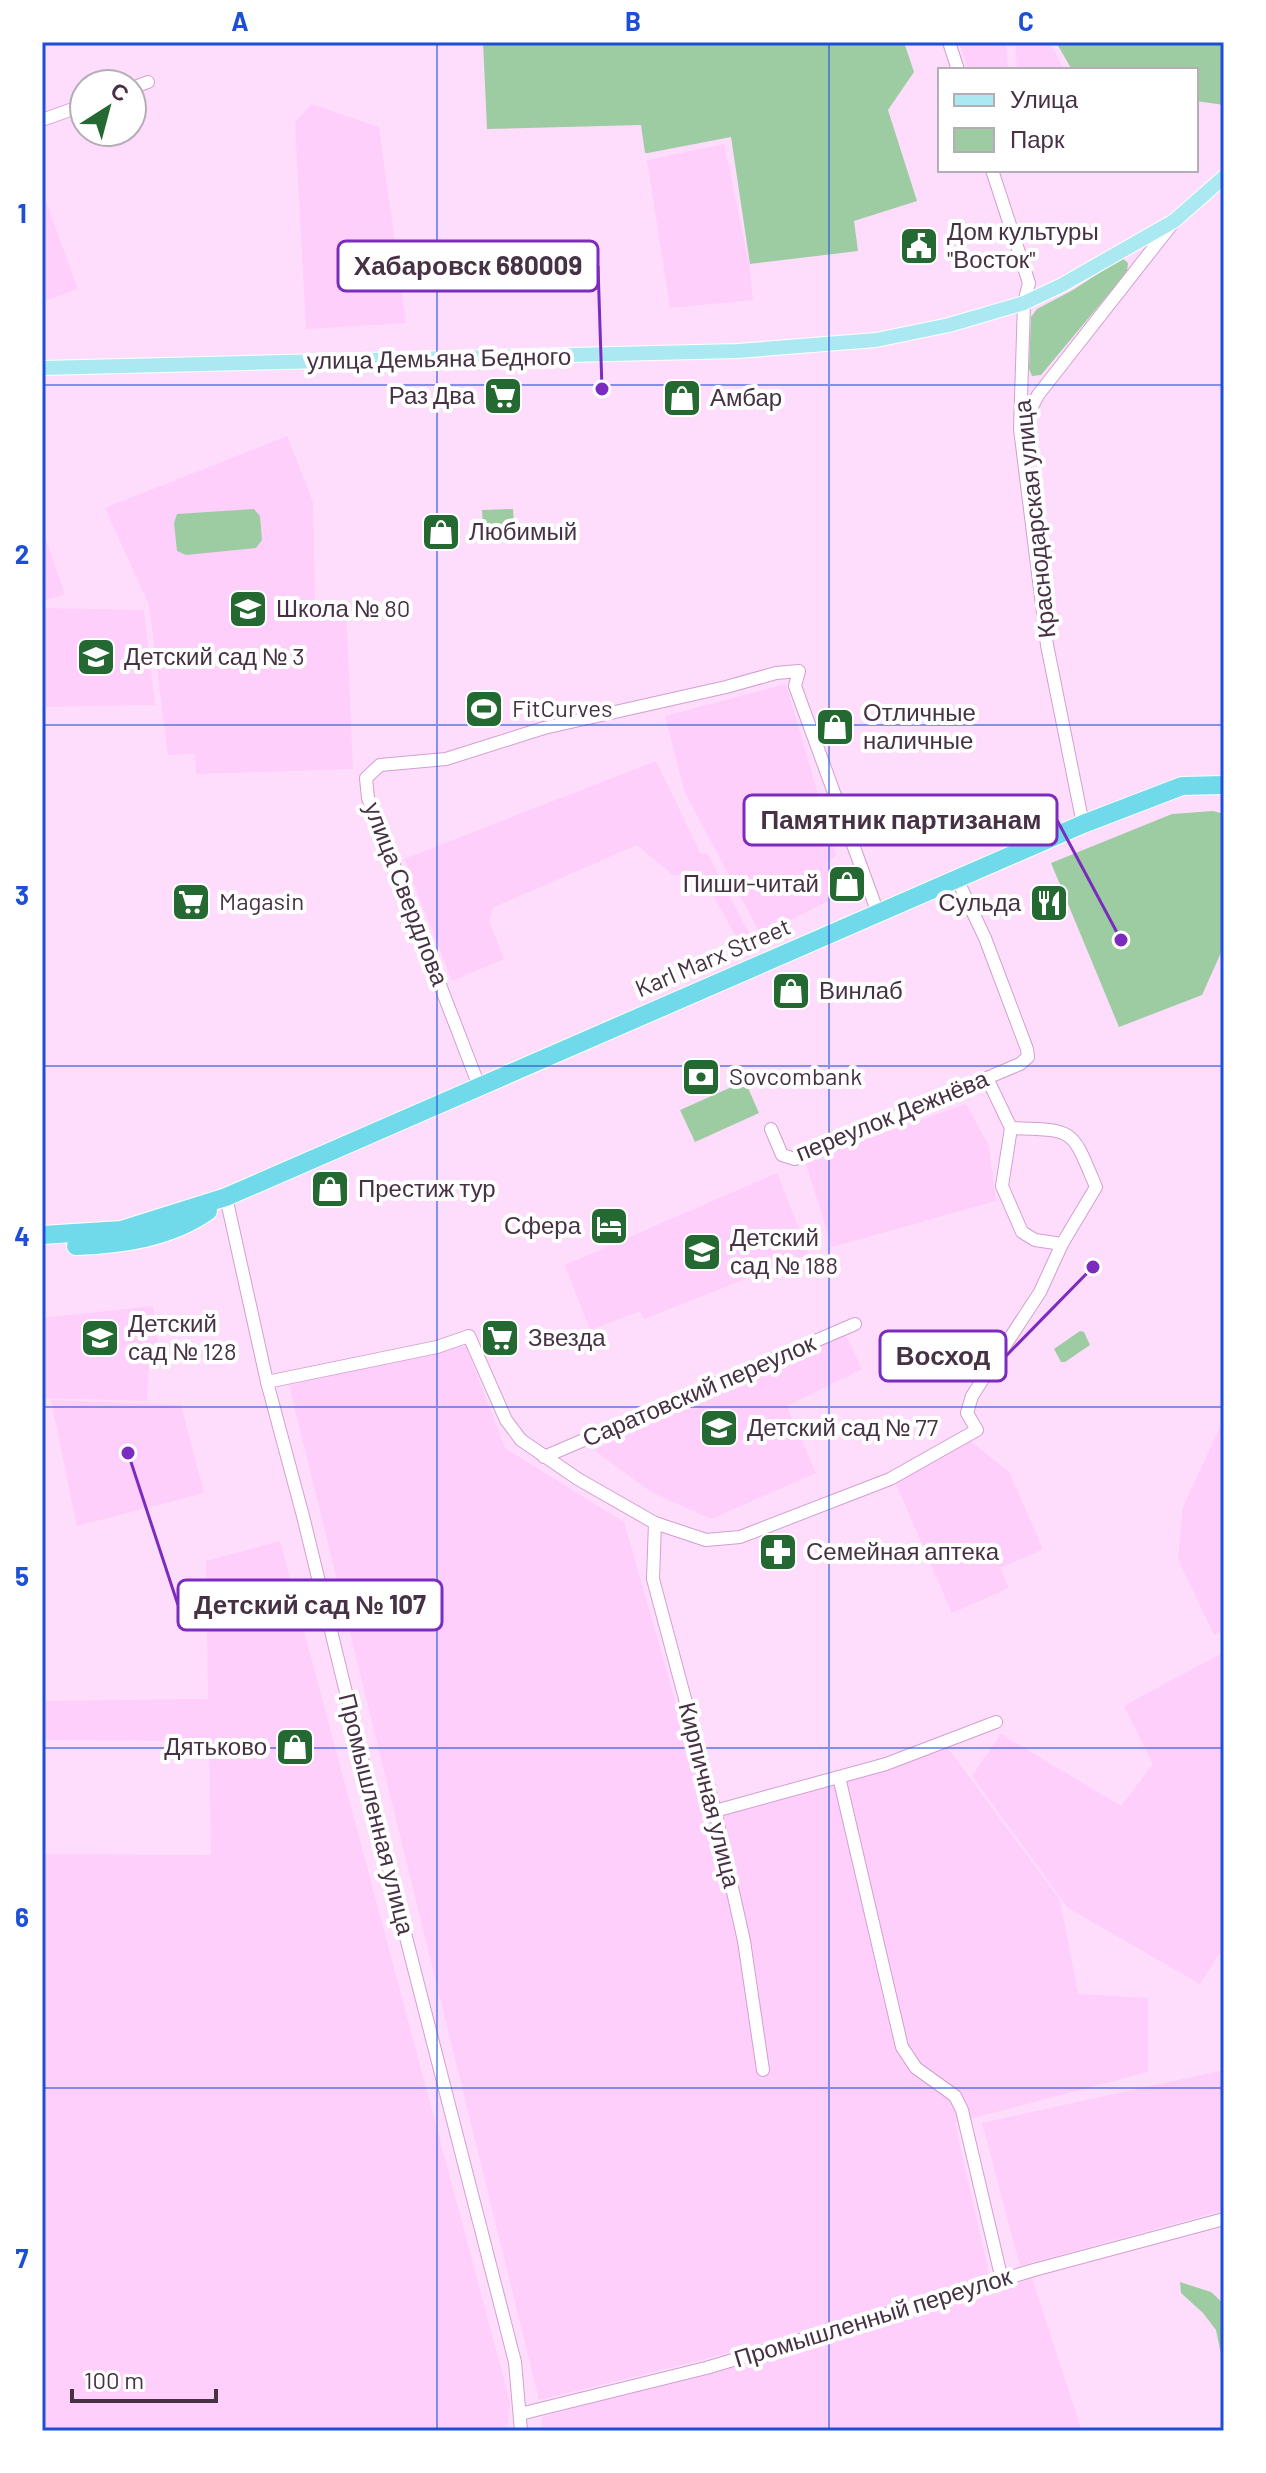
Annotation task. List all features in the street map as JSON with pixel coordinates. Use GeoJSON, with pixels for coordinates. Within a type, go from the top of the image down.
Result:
{"type":"FeatureCollection","features":[{"type":"Feature","properties":{"kind":"highway","name":"Karl Marx Street"},"geometry":{"type":"LineString","coordinates":[[42,1235],[121,1230],[226,1197],[1083,824],[1182,786],[1224,785]]}},
{"type":"Feature","properties":{"kind":"highway","name":"Karl Marx Street"},"geometry":{"type":"LineString","coordinates":[[42,1247],[124,1243],[193,1221],[226,1197]]}},
{"type":"Feature","properties":{"kind":"main road"},"geometry":{"type":"LineString","coordinates":[[1024,303],[1062,285],[1174,221],[1224,177]]}},
{"type":"Feature","properties":{"kind":"main road","name":"улица Демьяна Бедного"},"geometry":{"type":"LineString","coordinates":[[42,368],[738,351],[876,340],[949,325],[1024,303]]}},
{"type":"Feature","properties":{"kind":"street"},"geometry":{"type":"LineString","coordinates":[[949,42],[957,68]]}},
{"type":"Feature","properties":{"kind":"street"},"geometry":{"type":"LineString","coordinates":[[42,120],[68,111]]}},
{"type":"Feature","properties":{"kind":"street","name":"Краснодарская улица"},"geometry":{"type":"LineString","coordinates":[[993,172],[1029,283],[1024,303],[1020,429],[1047,645],[1083,824]]}},
{"type":"Feature","properties":{"kind":"street"},"geometry":{"type":"LineString","coordinates":[[1020,429],[1038,395],[1174,221]]}},
{"type":"Feature","properties":{"kind":"street","name":"улица Свердлова"},"geometry":{"type":"LineString","coordinates":[[479,1086],[368,798],[366,778],[380,765],[446,759],[544,728],[776,673],[799,671],[795,686],[878,913]]}},
{"type":"Feature","properties":{"kind":"street","name":"переулок Дежнёва"},"geometry":{"type":"LineString","coordinates":[[771,1129],[782,1155],[795,1159],[1020,1064],[1028,1057],[985,938],[957,879]]}},
{"type":"Feature","properties":{"kind":"street"},"geometry":{"type":"LineString","coordinates":[[987,1078],[1011,1128],[1002,1186],[1022,1232],[1035,1240],[1062,1244]]}},
{"type":"Feature","properties":{"kind":"street"},"geometry":{"type":"LineString","coordinates":[[267,1382],[437,1347],[469,1336],[506,1420],[521,1440],[655,1523],[706,1540],[740,1537],[890,1479],[977,1430],[967,1413],[972,1396],[1040,1292],[1062,1244],[1096,1187],[1077,1142],[1068,1134],[1053,1129],[1011,1128]]}},
{"type":"Feature","properties":{"kind":"street","name":"Промышленная улица"},"geometry":{"type":"LineString","coordinates":[[226,1197],[267,1382],[515,2362],[521,2431]]}},
{"type":"Feature","properties":{"kind":"street","name":"Саратовский переулок"},"geometry":{"type":"LineString","coordinates":[[544,1457],[855,1324]]}},
{"type":"Feature","properties":{"kind":"street","name":"Кирпичная улица"},"geometry":{"type":"LineString","coordinates":[[655,1523],[653,1579],[715,1811],[744,1941],[763,2070]]}},
{"type":"Feature","properties":{"kind":"street"},"geometry":{"type":"LineString","coordinates":[[715,1811],[886,1764],[996,1722]]}},
{"type":"Feature","properties":{"kind":"street"},"geometry":{"type":"LineString","coordinates":[[839,1777],[902,2047],[916,2068],[955,2096],[962,2110],[1002,2280]]}},
{"type":"Feature","properties":{"kind":"street","name":"Промышленный переулок"},"geometry":{"type":"LineString","coordinates":[[520,2414],[706,2368],[1002,2280],[1224,2219]]}},
{"type":"Feature","properties":{"kind":"shaded area"},"geometry":{"type":"Polygon","coordinates":[[[959,42],[1006,42],[1008,68],[967,68],[959,42]]]}},
{"type":"Feature","properties":{"kind":"shaded area"},"geometry":{"type":"Polygon","coordinates":[[[1015,42],[1049,42],[1064,68],[1017,68],[1015,42]]]}},
{"type":"Feature","properties":{"kind":"shaded area"},"geometry":{"type":"Polygon","coordinates":[[[311,104],[379,127],[406,323],[306,329],[295,123],[311,104]]]}},
{"type":"Feature","properties":{"kind":"shaded area"},"geometry":{"type":"Polygon","coordinates":[[[724,144],[749,262],[753,300],[670,308],[647,160],[724,144]]]}},
{"type":"Feature","properties":{"kind":"shaded area"},"geometry":{"type":"Polygon","coordinates":[[[42,191],[78,289],[42,302],[42,191]]]}},
{"type":"Feature","properties":{"kind":"shaded area","name":"Школа № 80"},"geometry":{"type":"Polygon","coordinates":[[[287,436],[313,502],[315,603],[346,603],[353,769],[196,774],[195,754],[168,755],[149,605],[105,508],[287,436]]]}},
{"type":"Feature","properties":{"kind":"shaded area"},"geometry":{"type":"Polygon","coordinates":[[[42,529],[65,594],[42,602],[42,529]]]}},
{"type":"Feature","properties":{"kind":"shaded area","name":"Детский сад № 3"},"geometry":{"type":"Polygon","coordinates":[[[42,608],[144,610],[155,705],[42,707],[42,608]]]}},
{"type":"Feature","properties":{"kind":"shaded area"},"geometry":{"type":"Polygon","coordinates":[[[786,684],[836,856],[826,863],[836,897],[761,935],[685,793],[665,716],[786,684]]]}},
{"type":"Feature","properties":{"kind":"shaded area"},"geometry":{"type":"Polygon","coordinates":[[[656,761],[701,854],[707,853],[756,947],[744,952],[708,885],[693,876],[673,875],[637,845],[494,907],[489,921],[504,959],[452,981],[404,859],[656,761]]]}},
{"type":"Feature","properties":{"kind":"shaded area"},"geometry":{"type":"Polygon","coordinates":[[[966,1104],[989,1146],[996,1201],[832,1247],[805,1161],[966,1104]]]}},
{"type":"Feature","properties":{"kind":"shaded area","name":"Детский сад № 188"},"geometry":{"type":"Polygon","coordinates":[[[777,1173],[809,1254],[644,1319],[640,1311],[590,1330],[565,1265],[777,1173]]]}},
{"type":"Feature","properties":{"kind":"shaded area","name":"Детский сад № 128"},"geometry":{"type":"Polygon","coordinates":[[[153,1306],[160,1358],[149,1363],[147,1401],[42,1398],[42,1318],[153,1306]]]}},
{"type":"Feature","properties":{"kind":"shaded area","name":"Детский сад № 77"},"geometry":{"type":"Polygon","coordinates":[[[845,1334],[862,1369],[787,1406],[816,1473],[711,1519],[651,1492],[594,1450],[845,1334]]]}},
{"type":"Feature","properties":{"kind":"shaded area"},"geometry":{"type":"Polygon","coordinates":[[[466,1346],[505,1448],[624,1522],[709,1819],[948,1748],[1060,1900],[1078,1994],[1148,1998],[1148,2072],[955,2123],[990,2278],[698,2361],[539,2400],[289,1385],[466,1346]]]}},
{"type":"Feature","properties":{"kind":"shaded area"},"geometry":{"type":"Polygon","coordinates":[[[51,1400],[181,1405],[204,1493],[77,1526],[51,1400]]]}},
{"type":"Feature","properties":{"kind":"shaded area"},"geometry":{"type":"Polygon","coordinates":[[[1224,1426],[1224,1630],[1214,1635],[1178,1559],[1183,1507],[1219,1429],[1224,1426]]]}},
{"type":"Feature","properties":{"kind":"shaded area"},"geometry":{"type":"Polygon","coordinates":[[[968,1439],[1009,1472],[1043,1549],[1000,1568],[1009,1588],[952,1613],[895,1482],[968,1439]]]}},
{"type":"Feature","properties":{"kind":"shaded area"},"geometry":{"type":"Polygon","coordinates":[[[280,1541],[510,2402],[508,2431],[42,2431],[42,1854],[211,1855],[209,1741],[42,1740],[42,1701],[208,1699],[206,1561],[280,1541]]]}},
{"type":"Feature","properties":{"kind":"shaded area"},"geometry":{"type":"Polygon","coordinates":[[[1224,1652],[1224,1956],[1219,1954],[1200,1984],[1068,1908],[972,1776],[1001,1734],[1121,1806],[1153,1764],[1124,1706],[1224,1652]]]}},
{"type":"Feature","properties":{"kind":"shaded area"},"geometry":{"type":"Polygon","coordinates":[[[1224,2070],[1224,2210],[1020,2266],[982,2123],[1224,2070]]]}},
{"type":"Feature","properties":{"kind":"shaded area"},"geometry":{"type":"Polygon","coordinates":[[[1032,2278],[1082,2431],[541,2431],[542,2417],[1032,2278]]]}},
{"type":"Feature","properties":{"kind":"green space"},"geometry":{"type":"Polygon","coordinates":[[[483,42],[904,42],[914,72],[888,110],[917,201],[854,221],[858,251],[750,264],[731,137],[645,153],[641,125],[487,129],[483,42]]]}},
{"type":"Feature","properties":{"kind":"green space"},"geometry":{"type":"Polygon","coordinates":[[[1056,42],[1224,42],[1224,105],[1198,101],[1198,68],[1071,68],[1056,42]]]}},
{"type":"Feature","properties":{"kind":"green space"},"geometry":{"type":"Polygon","coordinates":[[[1122,258],[1128,263],[1127,272],[1041,375],[1032,376],[1029,369],[1031,317],[1037,309],[1122,258]]]}},
{"type":"Feature","properties":{"kind":"green space"},"geometry":{"type":"Polygon","coordinates":[[[254,509],[260,516],[262,540],[256,548],[186,555],[177,551],[174,523],[177,514],[254,509]]]}},
{"type":"Feature","properties":{"kind":"green space"},"geometry":{"type":"Polygon","coordinates":[[[513,509],[514,525],[483,527],[482,510],[513,509]]]}},
{"type":"Feature","properties":{"kind":"green space"},"geometry":{"type":"Polygon","coordinates":[[[1213,811],[1224,814],[1224,946],[1202,995],[1119,1027],[1051,863],[1172,814],[1213,811]]]}},
{"type":"Feature","properties":{"kind":"green space"},"geometry":{"type":"Polygon","coordinates":[[[745,1081],[759,1113],[695,1142],[680,1110],[745,1081]]]}},
{"type":"Feature","properties":{"kind":"green space"},"geometry":{"type":"Polygon","coordinates":[[[1080,1331],[1084,1332],[1090,1345],[1061,1362],[1054,1349],[1080,1331]]]}},
{"type":"Feature","properties":{"kind":"green space"},"geometry":{"type":"Polygon","coordinates":[[[1180,2282],[1211,2292],[1224,2304],[1224,2368],[1216,2330],[1181,2293],[1180,2282]]]}},
{"type":"Feature","properties":{"kind":"place","name":"Дом культуры \"Восток\""},"geometry":{"type":"Point","coordinates":[919,246]}},
{"type":"Feature","properties":{"kind":"place","name":"Хабаровск 680009"},"geometry":{"type":"Point","coordinates":[602,389]}},
{"type":"Feature","properties":{"kind":"place","name":"Раз Два"},"geometry":{"type":"Point","coordinates":[503,396]}},
{"type":"Feature","properties":{"kind":"place","name":"Амбар"},"geometry":{"type":"Point","coordinates":[682,398]}},
{"type":"Feature","properties":{"kind":"place","name":"Любимый"},"geometry":{"type":"Point","coordinates":[441,532]}},
{"type":"Feature","properties":{"kind":"place","name":"Школа № 80"},"geometry":{"type":"Point","coordinates":[248,609]}},
{"type":"Feature","properties":{"kind":"place","name":"Детский сад № 3"},"geometry":{"type":"Point","coordinates":[96,657]}},
{"type":"Feature","properties":{"kind":"place","name":"FitCurves"},"geometry":{"type":"Point","coordinates":[484,709]}},
{"type":"Feature","properties":{"kind":"place","name":"Отличные наличные"},"geometry":{"type":"Point","coordinates":[835,727]}},
{"type":"Feature","properties":{"kind":"place","name":"Пиши-читай"},"geometry":{"type":"Point","coordinates":[847,884]}},
{"type":"Feature","properties":{"kind":"place","name":"Magasin"},"geometry":{"type":"Point","coordinates":[191,902]}},
{"type":"Feature","properties":{"kind":"place","name":"Сульда"},"geometry":{"type":"Point","coordinates":[1049,903]}},
{"type":"Feature","properties":{"kind":"place","name":"Памятник партизанам"},"geometry":{"type":"Point","coordinates":[1121,940]}},
{"type":"Feature","properties":{"kind":"place","name":"Винлаб"},"geometry":{"type":"Point","coordinates":[791,991]}},
{"type":"Feature","properties":{"kind":"place","name":"Sovcombank"},"geometry":{"type":"Point","coordinates":[701,1077]}},
{"type":"Feature","properties":{"kind":"place","name":"Престиж тур"},"geometry":{"type":"Point","coordinates":[330,1189]}},
{"type":"Feature","properties":{"kind":"place","name":"Сфера"},"geometry":{"type":"Point","coordinates":[609,1226]}},
{"type":"Feature","properties":{"kind":"place","name":"Детский сад № 188"},"geometry":{"type":"Point","coordinates":[702,1252]}},
{"type":"Feature","properties":{"kind":"place","name":"Восход"},"geometry":{"type":"Point","coordinates":[1093,1267]}},
{"type":"Feature","properties":{"kind":"place","name":"Детский сад № 128"},"geometry":{"type":"Point","coordinates":[100,1338]}},
{"type":"Feature","properties":{"kind":"place","name":"Звезда"},"geometry":{"type":"Point","coordinates":[500,1338]}},
{"type":"Feature","properties":{"kind":"place","name":"Детский сад № 77"},"geometry":{"type":"Point","coordinates":[719,1428]}},
{"type":"Feature","properties":{"kind":"place","name":"Детский сад № 107"},"geometry":{"type":"Point","coordinates":[128,1453]}},
{"type":"Feature","properties":{"kind":"place","name":"Семейная аптека"},"geometry":{"type":"Point","coordinates":[778,1552]}},
{"type":"Feature","properties":{"kind":"place","name":"Дятьково"},"geometry":{"type":"Point","coordinates":[295,1747]}}]}
